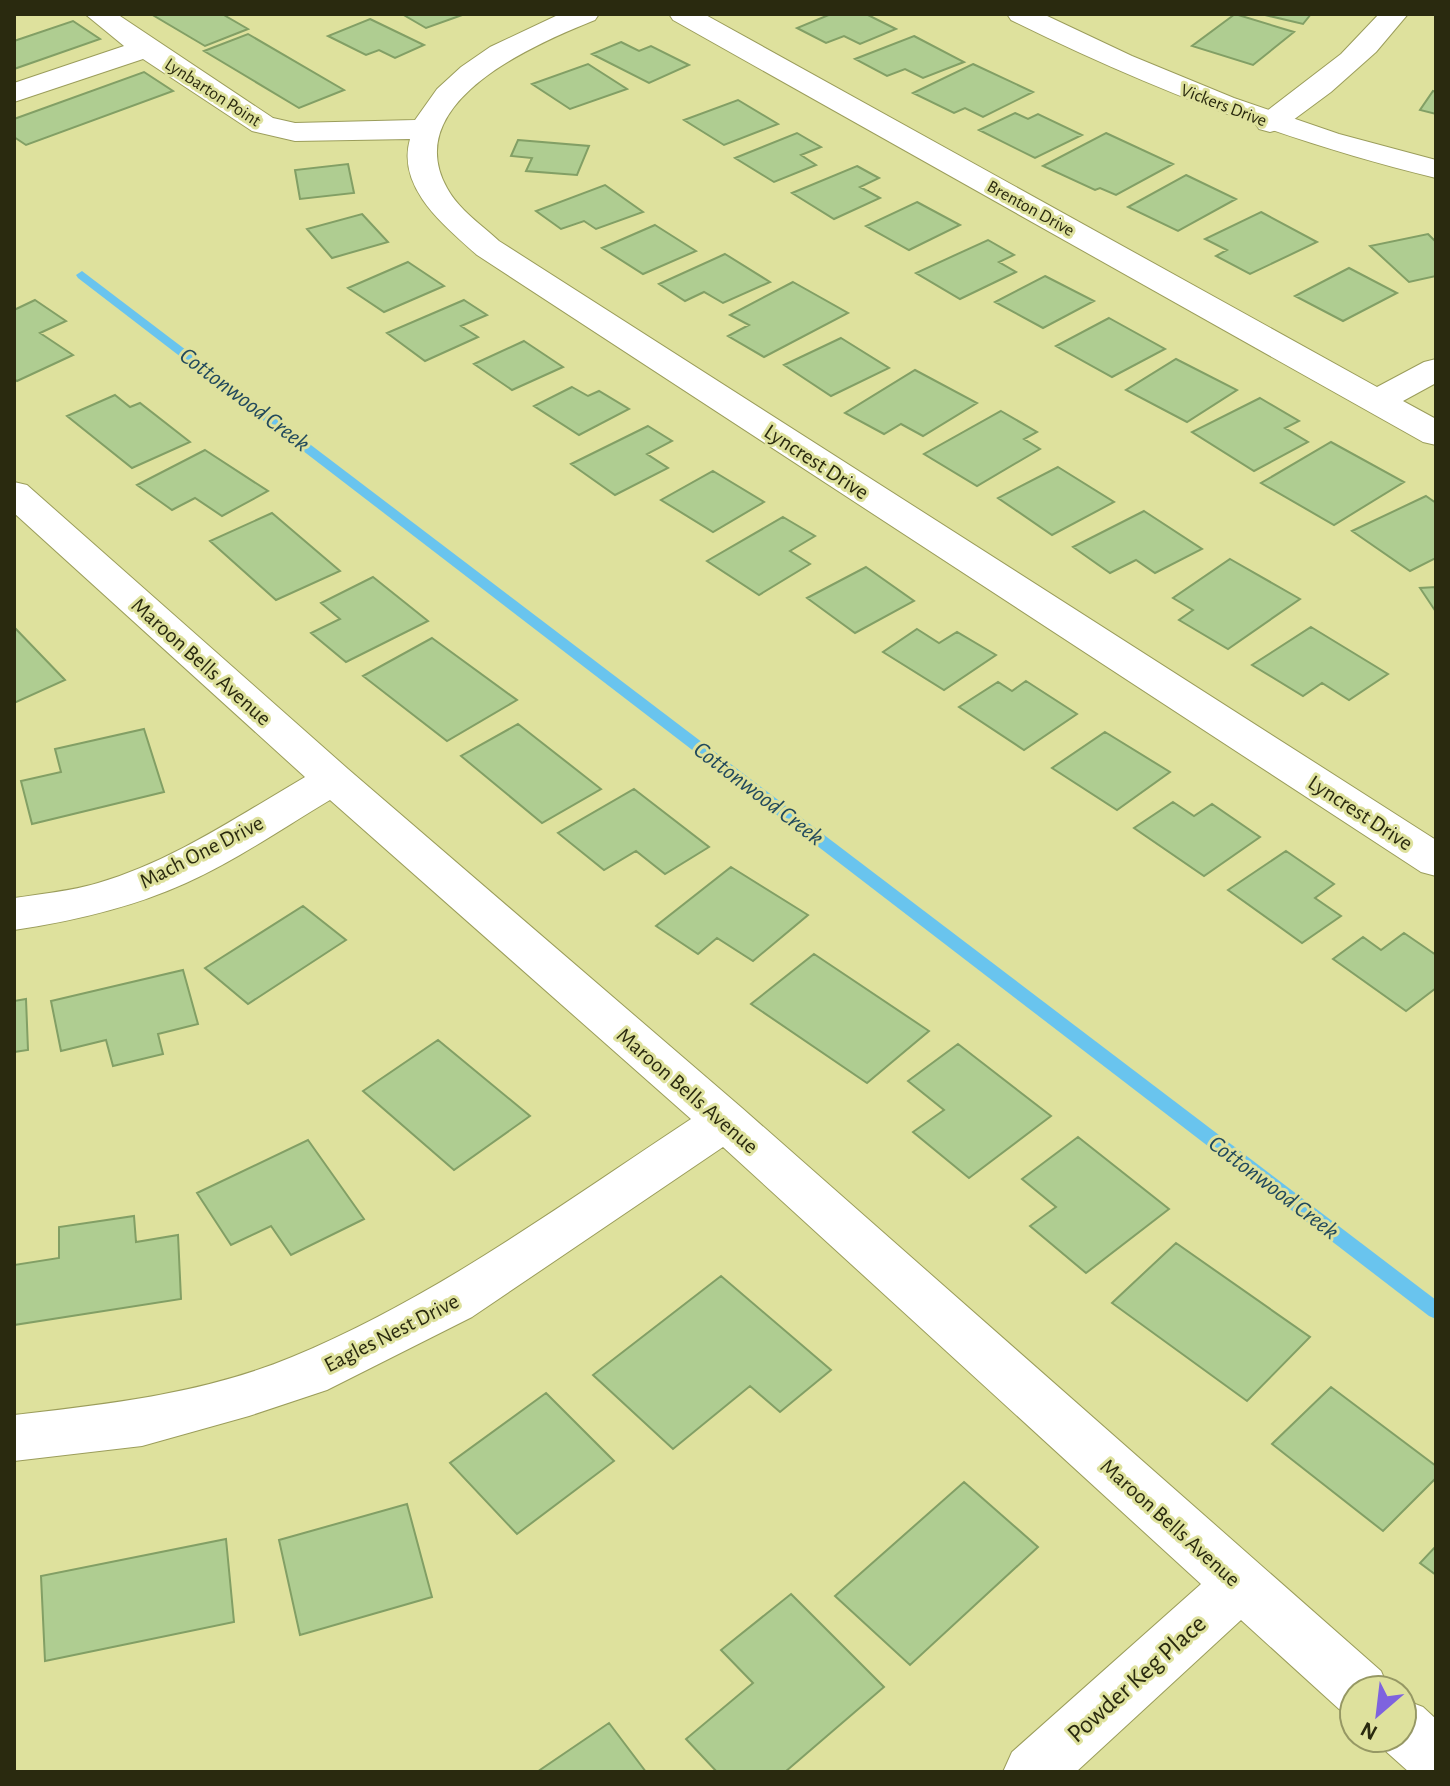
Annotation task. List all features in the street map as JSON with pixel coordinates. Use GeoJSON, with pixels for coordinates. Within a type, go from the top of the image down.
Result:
{"type":"FeatureCollection","features":[{"type":"Feature","properties":{"kind":"street","name":"Lynbarton Point"},"geometry":{"type":"LineString","coordinates":[[99,14],[263,125],[277,130],[427,129]]}},
{"type":"Feature","properties":{"kind":"street","name":"Lyncrest Drive"},"geometry":{"type":"LineString","coordinates":[[585,14],[544,29],[476,68],[447,96],[427,129],[423,161],[428,181],[452,216],[488,248],[1436,861]]}},
{"type":"Feature","properties":{"kind":"street","name":"Brenton Drive"},"geometry":{"type":"LineString","coordinates":[[683,14],[1436,434]]}},
{"type":"Feature","properties":{"kind":"street","name":"Vickers Drive"},"geometry":{"type":"LineString","coordinates":[[1021,14],[1178,88],[1270,123],[1436,169]]}},
{"type":"Feature","properties":{"kind":"street"},"geometry":{"type":"LineString","coordinates":[[1270,123],[1349,66],[1394,14]]}},
{"type":"Feature","properties":{"kind":"street","name":"Lynbarton Point"},"geometry":{"type":"LineString","coordinates":[[14,93],[146,48]]}},
{"type":"Feature","properties":{"kind":"street"},"geometry":{"type":"LineString","coordinates":[[1378,401],[1436,369]]}},
{"type":"Feature","properties":{"kind":"street","name":"Maroon Bells Avenue"},"geometry":{"type":"LineString","coordinates":[[14,493],[333,779],[725,1121],[1342,1674]]}},
{"type":"Feature","properties":{"kind":"street","name":"Mach One Drive"},"geometry":{"type":"LineString","coordinates":[[14,914],[64,907],[119,893],[181,866],[333,779]]}},
{"type":"Feature","properties":{"kind":"street","name":"Eagles Nest Drive"},"geometry":{"type":"LineString","coordinates":[[14,1438],[142,1423],[249,1394],[308,1374],[454,1302],[725,1121]]}},
{"type":"Feature","properties":{"kind":"street","name":"Powder Keg Place"},"geometry":{"type":"LineString","coordinates":[[1033,1772],[1240,1585]]}},
{"type":"Feature","properties":{"kind":"street"},"geometry":{"type":"LineString","coordinates":[[1418,1741],[1436,1757]]}},
{"type":"Feature","properties":{"kind":"building"},"geometry":{"type":"Polygon","coordinates":[[[151,14],[222,14],[248,29],[205,46],[151,14]]]}},
{"type":"Feature","properties":{"kind":"building"},"geometry":{"type":"Polygon","coordinates":[[[402,14],[465,14],[426,28],[402,14]]]}},
{"type":"Feature","properties":{"kind":"building"},"geometry":{"type":"Polygon","coordinates":[[[831,14],[866,14],[896,29],[860,44],[844,36],[826,43],[797,28],[831,14]]]}},
{"type":"Feature","properties":{"kind":"building"},"geometry":{"type":"Polygon","coordinates":[[[1235,14],[1294,32],[1253,65],[1192,46],[1235,14]]]}},
{"type":"Feature","properties":{"kind":"building"},"geometry":{"type":"Polygon","coordinates":[[[1261,14],[1311,14],[1303,24],[1261,14]]]}},
{"type":"Feature","properties":{"kind":"building"},"geometry":{"type":"Polygon","coordinates":[[[370,19],[424,45],[395,58],[379,50],[366,55],[328,36],[370,19]]]}},
{"type":"Feature","properties":{"kind":"building"},"geometry":{"type":"Polygon","coordinates":[[[73,21],[100,39],[14,69],[14,41],[73,21]]]}},
{"type":"Feature","properties":{"kind":"building"},"geometry":{"type":"Polygon","coordinates":[[[248,34],[344,90],[299,108],[204,51],[248,34]]]}},
{"type":"Feature","properties":{"kind":"building"},"geometry":{"type":"Polygon","coordinates":[[[914,36],[964,62],[923,78],[905,69],[887,76],[855,59],[914,36]]]}},
{"type":"Feature","properties":{"kind":"building"},"geometry":{"type":"Polygon","coordinates":[[[621,42],[639,51],[651,46],[689,65],[649,83],[592,54],[621,42]]]}},
{"type":"Feature","properties":{"kind":"building"},"geometry":{"type":"Polygon","coordinates":[[[588,64],[627,89],[570,109],[532,84],[588,64]]]}},
{"type":"Feature","properties":{"kind":"building"},"geometry":{"type":"Polygon","coordinates":[[[973,64],[1033,92],[983,117],[965,108],[954,113],[913,93],[973,64]]]}},
{"type":"Feature","properties":{"kind":"building"},"geometry":{"type":"Polygon","coordinates":[[[144,72],[173,91],[26,145],[14,137],[14,119],[144,72]]]}},
{"type":"Feature","properties":{"kind":"building"},"geometry":{"type":"Polygon","coordinates":[[[1433,91],[1436,92],[1436,114],[1420,110],[1433,91]]]}},
{"type":"Feature","properties":{"kind":"building"},"geometry":{"type":"Polygon","coordinates":[[[738,100],[778,124],[724,145],[684,120],[738,100]]]}},
{"type":"Feature","properties":{"kind":"building"},"geometry":{"type":"Polygon","coordinates":[[[1015,113],[1028,119],[1038,114],[1082,135],[1035,158],[979,130],[1015,113]]]}},
{"type":"Feature","properties":{"kind":"building"},"geometry":{"type":"Polygon","coordinates":[[[797,133],[821,147],[801,155],[816,165],[774,182],[735,158],[797,133]]]}},
{"type":"Feature","properties":{"kind":"building"},"geometry":{"type":"Polygon","coordinates":[[[1106,133],[1173,164],[1116,195],[1100,188],[1095,190],[1043,166],[1106,133]]]}},
{"type":"Feature","properties":{"kind":"building"},"geometry":{"type":"Polygon","coordinates":[[[518,140],[589,146],[577,175],[526,171],[532,158],[511,156],[518,140]]]}},
{"type":"Feature","properties":{"kind":"building"},"geometry":{"type":"Polygon","coordinates":[[[348,164],[354,193],[300,199],[295,170],[348,164]]]}},
{"type":"Feature","properties":{"kind":"building"},"geometry":{"type":"Polygon","coordinates":[[[857,166],[879,178],[860,187],[880,198],[834,219],[792,193],[857,166]]]}},
{"type":"Feature","properties":{"kind":"building"},"geometry":{"type":"Polygon","coordinates":[[[1186,175],[1236,199],[1178,231],[1128,207],[1186,175]]]}},
{"type":"Feature","properties":{"kind":"building"},"geometry":{"type":"Polygon","coordinates":[[[605,185],[643,212],[596,229],[584,221],[561,229],[536,211],[605,185]]]}},
{"type":"Feature","properties":{"kind":"building"},"geometry":{"type":"Polygon","coordinates":[[[917,202],[960,225],[909,250],[866,226],[917,202]]]}},
{"type":"Feature","properties":{"kind":"building"},"geometry":{"type":"Polygon","coordinates":[[[1261,212],[1317,242],[1250,274],[1216,256],[1227,250],[1205,239],[1261,212]]]}},
{"type":"Feature","properties":{"kind":"building"},"geometry":{"type":"Polygon","coordinates":[[[362,214],[388,242],[332,258],[307,229],[362,214]]]}},
{"type":"Feature","properties":{"kind":"building"},"geometry":{"type":"Polygon","coordinates":[[[655,225],[696,251],[643,274],[602,248],[655,225]]]}},
{"type":"Feature","properties":{"kind":"building"},"geometry":{"type":"Polygon","coordinates":[[[1428,234],[1436,242],[1436,276],[1409,282],[1370,246],[1428,234]]]}},
{"type":"Feature","properties":{"kind":"building"},"geometry":{"type":"Polygon","coordinates":[[[988,240],[1014,255],[999,262],[1016,272],[960,299],[916,273],[988,240]]]}},
{"type":"Feature","properties":{"kind":"building"},"geometry":{"type":"Polygon","coordinates":[[[725,254],[770,282],[723,303],[704,292],[685,301],[659,284],[725,254]]]}},
{"type":"Feature","properties":{"kind":"building"},"geometry":{"type":"Polygon","coordinates":[[[408,262],[444,286],[384,312],[348,288],[408,262]]]}},
{"type":"Feature","properties":{"kind":"building"},"geometry":{"type":"Polygon","coordinates":[[[1349,268],[1397,293],[1343,321],[1295,296],[1349,268]]]}},
{"type":"Feature","properties":{"kind":"building"},"geometry":{"type":"Polygon","coordinates":[[[1045,276],[1094,301],[1043,328],[995,302],[1045,276]]]}},
{"type":"Feature","properties":{"kind":"building"},"geometry":{"type":"Polygon","coordinates":[[[793,282],[848,313],[764,357],[728,336],[749,325],[730,315],[793,282]]]}},
{"type":"Feature","properties":{"kind":"building"},"geometry":{"type":"Polygon","coordinates":[[[35,300],[66,321],[40,333],[73,355],[17,381],[14,379],[14,310],[35,300]]]}},
{"type":"Feature","properties":{"kind":"building"},"geometry":{"type":"Polygon","coordinates":[[[464,300],[487,315],[461,326],[478,337],[425,361],[387,333],[464,300]]]}},
{"type":"Feature","properties":{"kind":"building"},"geometry":{"type":"Polygon","coordinates":[[[1109,318],[1165,349],[1112,377],[1056,346],[1109,318]]]}},
{"type":"Feature","properties":{"kind":"building"},"geometry":{"type":"Polygon","coordinates":[[[841,338],[889,368],[831,396],[784,365],[841,338]]]}},
{"type":"Feature","properties":{"kind":"building"},"geometry":{"type":"Polygon","coordinates":[[[524,341],[563,367],[512,390],[474,364],[524,341]]]}},
{"type":"Feature","properties":{"kind":"building"},"geometry":{"type":"Polygon","coordinates":[[[1176,359],[1237,390],[1187,422],[1126,390],[1176,359]]]}},
{"type":"Feature","properties":{"kind":"building"},"geometry":{"type":"Polygon","coordinates":[[[915,370],[977,403],[923,436],[901,424],[884,434],[845,413],[915,370]]]}},
{"type":"Feature","properties":{"kind":"building"},"geometry":{"type":"Polygon","coordinates":[[[572,387],[588,396],[599,391],[629,409],[579,435],[534,406],[572,387]]]}},
{"type":"Feature","properties":{"kind":"building"},"geometry":{"type":"Polygon","coordinates":[[[115,395],[130,407],[140,403],[190,442],[132,468],[67,416],[115,395]]]}},
{"type":"Feature","properties":{"kind":"building"},"geometry":{"type":"Polygon","coordinates":[[[1260,398],[1299,421],[1285,428],[1308,442],[1254,471],[1192,432],[1260,398]]]}},
{"type":"Feature","properties":{"kind":"building"},"geometry":{"type":"Polygon","coordinates":[[[1001,411],[1037,432],[1024,439],[1040,449],[977,486],[924,454],[1001,411]]]}},
{"type":"Feature","properties":{"kind":"building"},"geometry":{"type":"Polygon","coordinates":[[[648,426],[672,441],[647,454],[668,468],[615,495],[571,464],[648,426]]]}},
{"type":"Feature","properties":{"kind":"building"},"geometry":{"type":"Polygon","coordinates":[[[1331,442],[1404,482],[1334,525],[1261,483],[1331,442]]]}},
{"type":"Feature","properties":{"kind":"building"},"geometry":{"type":"Polygon","coordinates":[[[205,450],[268,491],[222,516],[195,498],[172,510],[137,485],[205,450]]]}},
{"type":"Feature","properties":{"kind":"building"},"geometry":{"type":"Polygon","coordinates":[[[1058,467],[1114,502],[1052,535],[998,498],[1058,467]]]}},
{"type":"Feature","properties":{"kind":"building"},"geometry":{"type":"Polygon","coordinates":[[[713,471],[764,502],[713,532],[661,500],[713,471]]]}},
{"type":"Feature","properties":{"kind":"building"},"geometry":{"type":"Polygon","coordinates":[[[1426,496],[1436,503],[1436,558],[1410,571],[1352,531],[1426,496]]]}},
{"type":"Feature","properties":{"kind":"building"},"geometry":{"type":"Polygon","coordinates":[[[1144,511],[1202,549],[1155,573],[1136,560],[1110,573],[1073,547],[1144,511]]]}},
{"type":"Feature","properties":{"kind":"building"},"geometry":{"type":"Polygon","coordinates":[[[272,513],[340,571],[276,600],[210,541],[272,513]]]}},
{"type":"Feature","properties":{"kind":"building"},"geometry":{"type":"Polygon","coordinates":[[[783,517],[815,536],[790,551],[810,564],[759,595],[707,561],[783,517]]]}},
{"type":"Feature","properties":{"kind":"building"},"geometry":{"type":"Polygon","coordinates":[[[1230,559],[1300,599],[1228,649],[1179,620],[1193,610],[1173,598],[1230,559]]]}},
{"type":"Feature","properties":{"kind":"building"},"geometry":{"type":"Polygon","coordinates":[[[866,567],[914,601],[855,633],[807,598],[866,567]]]}},
{"type":"Feature","properties":{"kind":"building"},"geometry":{"type":"Polygon","coordinates":[[[373,577],[428,621],[346,662],[311,633],[340,619],[321,603],[373,577]]]}},
{"type":"Feature","properties":{"kind":"building"},"geometry":{"type":"Polygon","coordinates":[[[1436,587],[1436,612],[1420,588],[1436,587]]]}},
{"type":"Feature","properties":{"kind":"building"},"geometry":{"type":"Polygon","coordinates":[[[14,627],[65,680],[14,703],[14,627]]]}},
{"type":"Feature","properties":{"kind":"building"},"geometry":{"type":"Polygon","coordinates":[[[1311,627],[1388,674],[1349,700],[1322,683],[1303,696],[1252,665],[1311,627]]]}},
{"type":"Feature","properties":{"kind":"building"},"geometry":{"type":"Polygon","coordinates":[[[917,629],[939,643],[957,632],[996,655],[944,690],[883,652],[917,629]]]}},
{"type":"Feature","properties":{"kind":"building"},"geometry":{"type":"Polygon","coordinates":[[[432,638],[517,700],[447,741],[363,676],[432,638]]]}},
{"type":"Feature","properties":{"kind":"building"},"geometry":{"type":"Polygon","coordinates":[[[1026,681],[1077,714],[1024,750],[959,707],[998,682],[1012,691],[1026,681]]]}},
{"type":"Feature","properties":{"kind":"building"},"geometry":{"type":"Polygon","coordinates":[[[518,724],[601,789],[542,823],[461,756],[518,724]]]}},
{"type":"Feature","properties":{"kind":"building"},"geometry":{"type":"Polygon","coordinates":[[[144,729],[164,792],[32,824],[21,781],[61,772],[55,749],[144,729]]]}},
{"type":"Feature","properties":{"kind":"building"},"geometry":{"type":"Polygon","coordinates":[[[1105,732],[1170,772],[1117,810],[1052,768],[1105,732]]]}},
{"type":"Feature","properties":{"kind":"building"},"geometry":{"type":"Polygon","coordinates":[[[634,789],[709,847],[665,874],[636,851],[604,870],[558,833],[634,789]]]}},
{"type":"Feature","properties":{"kind":"building"},"geometry":{"type":"Polygon","coordinates":[[[1173,802],[1194,816],[1212,804],[1260,837],[1204,876],[1134,828],[1173,802]]]}},
{"type":"Feature","properties":{"kind":"building"},"geometry":{"type":"Polygon","coordinates":[[[1286,851],[1334,884],[1315,898],[1341,916],[1302,943],[1228,890],[1286,851]]]}},
{"type":"Feature","properties":{"kind":"building"},"geometry":{"type":"Polygon","coordinates":[[[731,867],[808,915],[753,961],[717,938],[698,954],[656,926],[731,867]]]}},
{"type":"Feature","properties":{"kind":"building"},"geometry":{"type":"Polygon","coordinates":[[[303,906],[346,940],[248,1004],[205,968],[303,906]]]}},
{"type":"Feature","properties":{"kind":"building"},"geometry":{"type":"Polygon","coordinates":[[[1404,933],[1436,955],[1436,988],[1406,1011],[1333,959],[1363,937],[1381,950],[1404,933]]]}},
{"type":"Feature","properties":{"kind":"building"},"geometry":{"type":"Polygon","coordinates":[[[814,954],[929,1031],[867,1083],[751,1004],[814,954]]]}},
{"type":"Feature","properties":{"kind":"building"},"geometry":{"type":"Polygon","coordinates":[[[183,970],[198,1024],[158,1034],[163,1054],[113,1066],[106,1040],[61,1051],[51,1001],[183,970]]]}},
{"type":"Feature","properties":{"kind":"building"},"geometry":{"type":"Polygon","coordinates":[[[26,999],[28,1050],[14,1052],[14,1001],[26,999]]]}},
{"type":"Feature","properties":{"kind":"building"},"geometry":{"type":"Polygon","coordinates":[[[438,1040],[530,1116],[454,1170],[363,1091],[438,1040]]]}},
{"type":"Feature","properties":{"kind":"building"},"geometry":{"type":"Polygon","coordinates":[[[958,1044],[1051,1116],[969,1178],[913,1132],[944,1110],[908,1081],[958,1044]]]}},
{"type":"Feature","properties":{"kind":"building"},"geometry":{"type":"Polygon","coordinates":[[[1078,1137],[1169,1209],[1086,1273],[1030,1226],[1056,1207],[1022,1179],[1078,1137]]]}},
{"type":"Feature","properties":{"kind":"building"},"geometry":{"type":"Polygon","coordinates":[[[308,1140],[364,1219],[291,1255],[271,1226],[231,1245],[197,1193],[308,1140]]]}},
{"type":"Feature","properties":{"kind":"building"},"geometry":{"type":"Polygon","coordinates":[[[134,1216],[136,1242],[178,1235],[181,1299],[14,1325],[14,1265],[59,1258],[59,1227],[134,1216]]]}},
{"type":"Feature","properties":{"kind":"building"},"geometry":{"type":"Polygon","coordinates":[[[1176,1243],[1310,1337],[1247,1401],[1112,1303],[1176,1243]]]}},
{"type":"Feature","properties":{"kind":"building"},"geometry":{"type":"Polygon","coordinates":[[[721,1276],[831,1370],[780,1412],[750,1386],[673,1449],[593,1375],[721,1276]]]}},
{"type":"Feature","properties":{"kind":"building"},"geometry":{"type":"Polygon","coordinates":[[[1331,1387],[1436,1466],[1436,1478],[1383,1531],[1272,1444],[1331,1387]]]}},
{"type":"Feature","properties":{"kind":"building"},"geometry":{"type":"Polygon","coordinates":[[[546,1393],[614,1461],[517,1534],[450,1463],[546,1393]]]}},
{"type":"Feature","properties":{"kind":"building"},"geometry":{"type":"Polygon","coordinates":[[[964,1482],[1038,1547],[910,1665],[835,1596],[964,1482]]]}},
{"type":"Feature","properties":{"kind":"building"},"geometry":{"type":"Polygon","coordinates":[[[407,1504],[432,1597],[300,1635],[279,1540],[407,1504]]]}},
{"type":"Feature","properties":{"kind":"building"},"geometry":{"type":"Polygon","coordinates":[[[226,1539],[234,1622],[45,1661],[41,1576],[226,1539]]]}},
{"type":"Feature","properties":{"kind":"building"},"geometry":{"type":"Polygon","coordinates":[[[1436,1546],[1436,1575],[1420,1563],[1436,1546]]]}},
{"type":"Feature","properties":{"kind":"building"},"geometry":{"type":"Polygon","coordinates":[[[791,1594],[884,1687],[785,1772],[717,1772],[686,1739],[753,1683],[721,1650],[791,1594]]]}},
{"type":"Feature","properties":{"kind":"building"},"geometry":{"type":"Polygon","coordinates":[[[609,1723],[646,1772],[537,1772],[609,1723]]]}},
{"type":"Feature","properties":{"kind":"waterway","name":"Cottonwood Creek"},"geometry":{"type":"LineString","coordinates":[[82,275],[1436,1311]]}}]}
